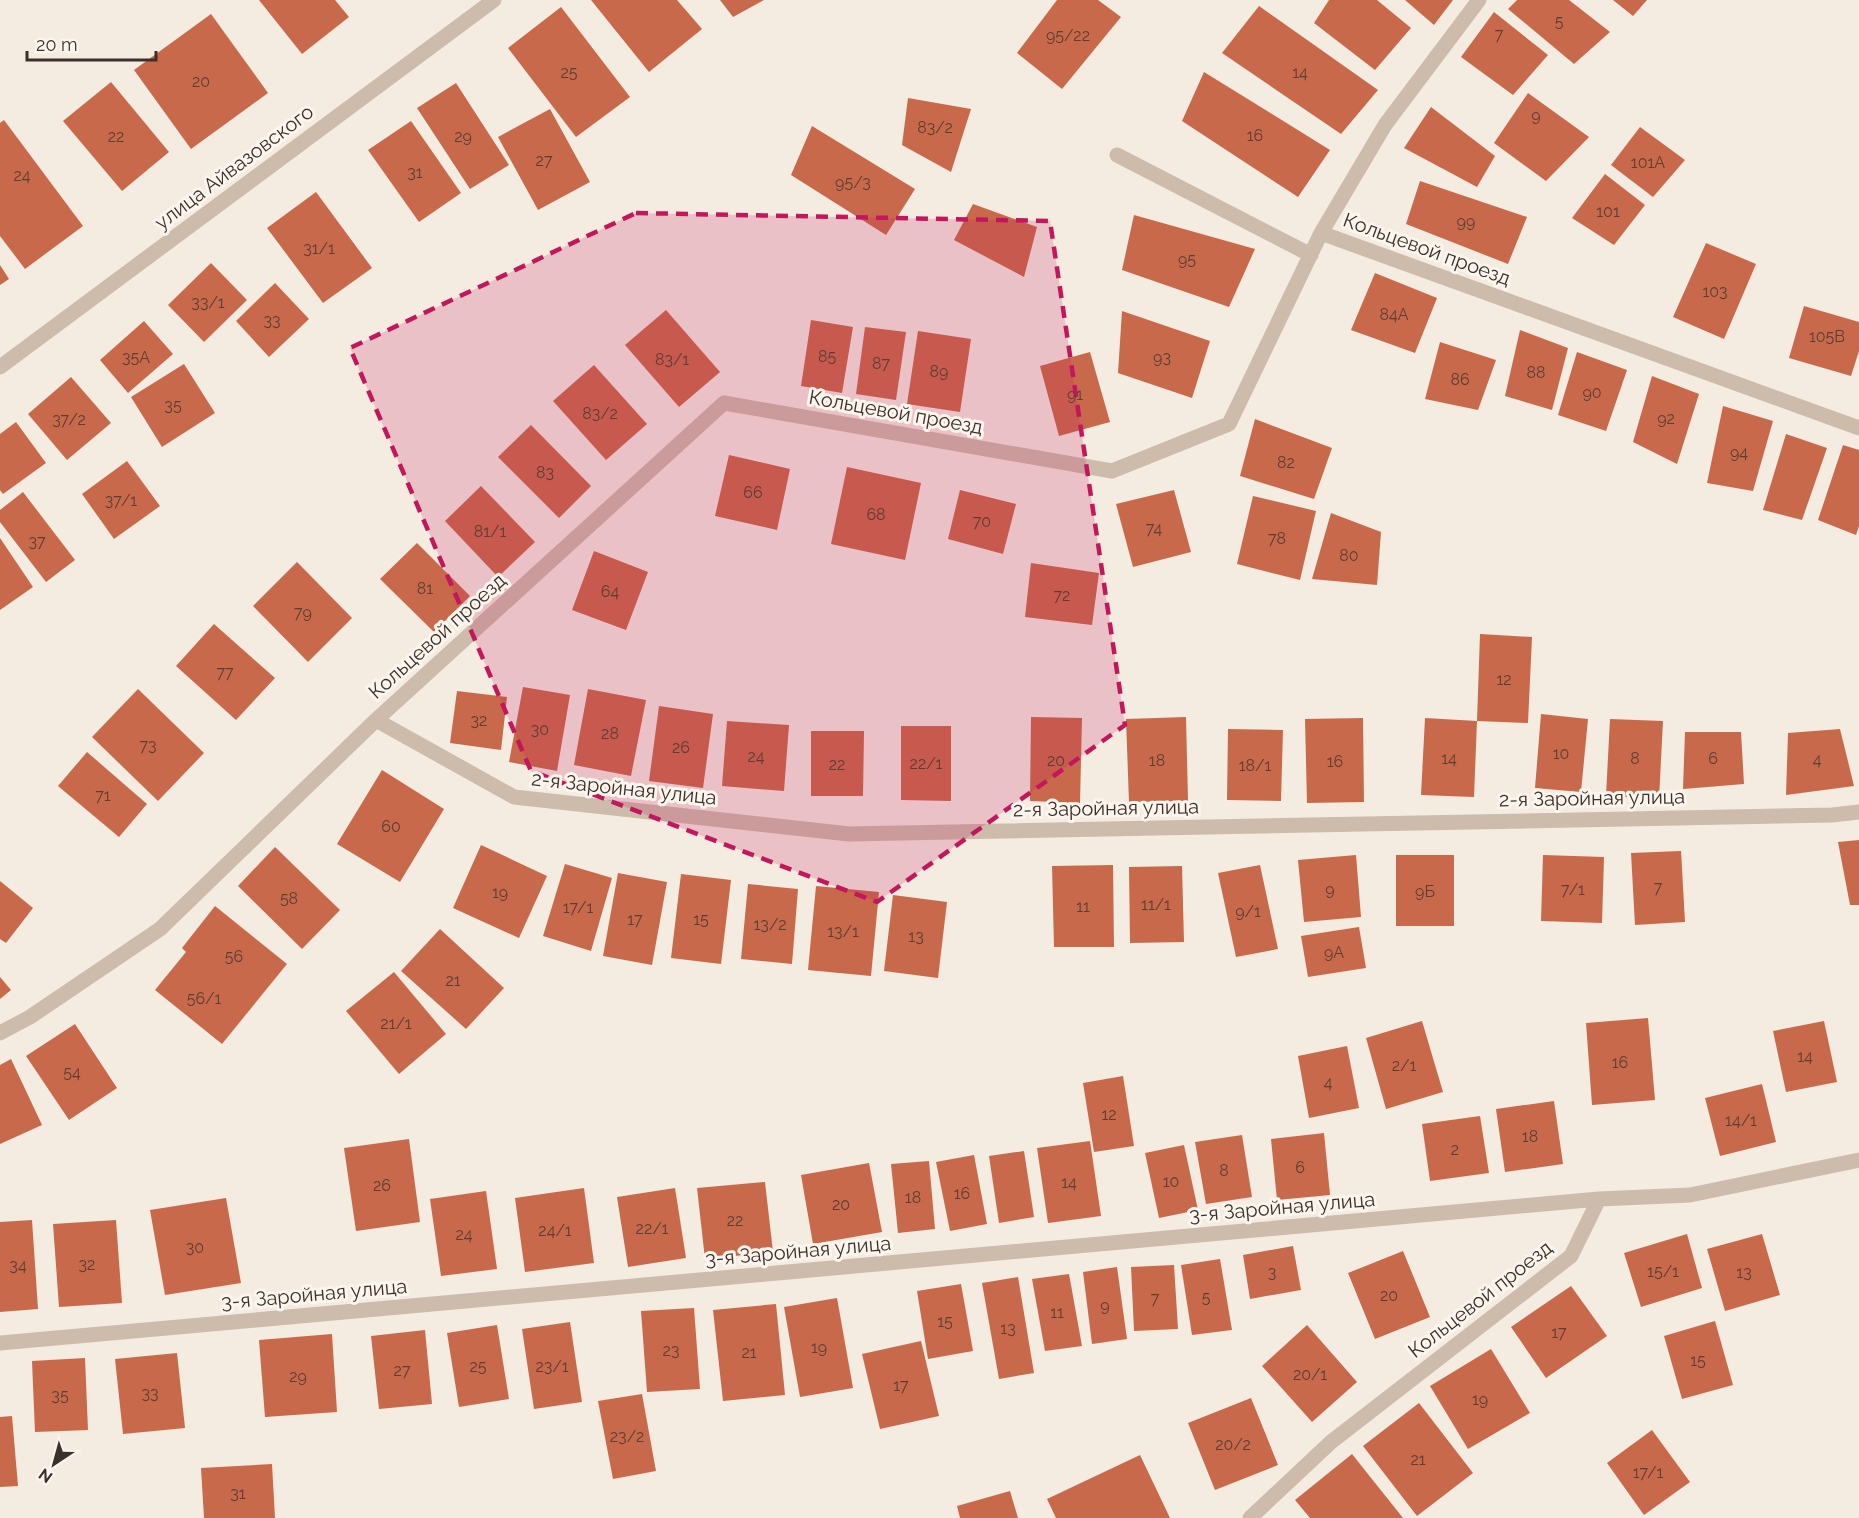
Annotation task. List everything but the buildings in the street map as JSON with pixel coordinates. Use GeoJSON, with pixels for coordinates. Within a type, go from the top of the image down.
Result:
{"type":"FeatureCollection","features":[{"type":"Feature","properties":{"kind":"street","name":"улица Айвазовского"},"geometry":{"type":"LineString","coordinates":[[0,367],[494,0]]}},
{"type":"Feature","properties":{"kind":"street"},"geometry":{"type":"LineString","coordinates":[[1321,233],[1385,125],[1479,0]]}},
{"type":"Feature","properties":{"kind":"street"},"geometry":{"type":"LineString","coordinates":[[1117,155],[1311,255]]}},
{"type":"Feature","properties":{"kind":"street","name":"Кольцевой проезд"},"geometry":{"type":"LineString","coordinates":[[0,1033],[30,1017],[160,929],[376,720],[724,403],[1112,471],[1229,424],[1321,233],[1859,428]]}},
{"type":"Feature","properties":{"kind":"street","name":"2-я Заройная улица"},"geometry":{"type":"LineString","coordinates":[[376,720],[514,797],[849,834],[1832,815],[1859,812]]}},
{"type":"Feature","properties":{"kind":"street"},"geometry":{"type":"LineString","coordinates":[[1599,1199],[1690,1195],[1859,1160]]}},
{"type":"Feature","properties":{"kind":"street","name":"Кольцевой проезд"},"geometry":{"type":"LineString","coordinates":[[1250,1518],[1331,1442],[1570,1256],[1599,1199]]}},
{"type":"Feature","properties":{"kind":"street","name":"3-я Заройная улица"},"geometry":{"type":"LineString","coordinates":[[0,1343],[1599,1199]]}},
{"type":"Feature","properties":{"kind":"highlighted area"},"geometry":{"type":"Polygon","coordinates":[[[636,213],[1050,221],[1125,725],[877,902],[531,771],[350,348],[636,213]]]}}]}
